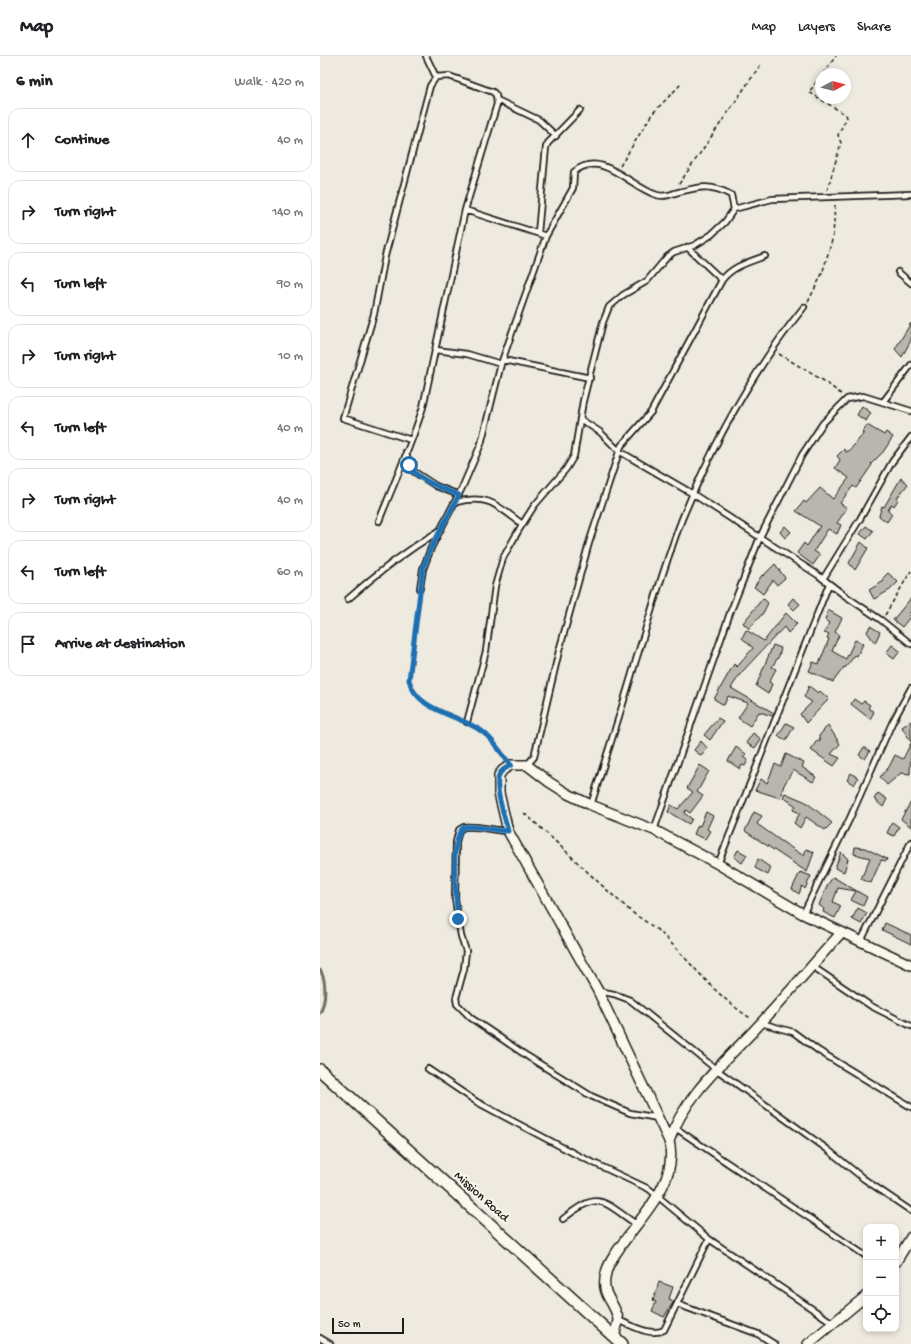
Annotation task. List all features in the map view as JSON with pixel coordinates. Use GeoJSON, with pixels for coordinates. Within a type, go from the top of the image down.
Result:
{"type":"FeatureCollection","features":[{"type":"Feature","properties":{"kind":"street"},"geometry":{"type":"LineString","coordinates":[[615,1342],[618,1320],[607,1298],[605,1281],[606,1274],[612,1260],[636,1224],[659,1195],[671,1167],[672,1158],[669,1140],[598,991],[508,831],[499,793],[498,781],[503,770],[511,765],[527,765],[549,782],[591,805],[654,830],[718,864],[802,914],[911,965]]}},
{"type":"Feature","properties":{"kind":"street"},"geometry":{"type":"LineString","coordinates":[[669,1140],[674,1127],[691,1097],[761,1023],[841,933]]}},
{"type":"Feature","properties":{"kind":"street","name":"Mission Road"},"geometry":{"type":"LineString","coordinates":[[320,1070],[615,1342]]}},
{"type":"Feature","properties":{"kind":"street"},"geometry":{"type":"LineString","coordinates":[[897,1260],[911,1237]]}},
{"type":"Feature","properties":{"kind":"street"},"geometry":{"type":"LineString","coordinates":[[808,1344],[835,1324],[863,1299]]}},
{"type":"Feature","properties":{"kind":"lane"},"geometry":{"type":"LineString","coordinates":[[426,56],[436,77]]}},
{"type":"Feature","properties":{"kind":"lane"},"geometry":{"type":"LineString","coordinates":[[378,521],[411,440],[427,391],[465,210],[496,108],[497,100],[493,92],[449,76],[436,77]]}},
{"type":"Feature","properties":{"kind":"lane"},"geometry":{"type":"LineString","coordinates":[[411,440],[343,418],[374,314],[385,256],[402,188],[430,86],[436,77]]}},
{"type":"Feature","properties":{"kind":"lane"},"geometry":{"type":"LineString","coordinates":[[497,100],[539,120],[556,136]]}},
{"type":"Feature","properties":{"kind":"lane"},"geometry":{"type":"LineString","coordinates":[[538,233],[546,148],[548,143],[580,110]]}},
{"type":"Feature","properties":{"kind":"lane"},"geometry":{"type":"LineString","coordinates":[[420,588],[423,568],[473,464],[486,428],[502,362],[546,236],[573,188],[573,178],[576,170],[592,164],[597,164],[657,195],[673,194],[697,187],[719,188],[731,194],[734,209]]}},
{"type":"Feature","properties":{"kind":"lane"},"geometry":{"type":"LineString","coordinates":[[467,722],[486,651],[500,567],[508,548],[522,524],[570,463],[576,447],[580,419],[603,322],[609,307],[623,295],[647,282],[667,257],[703,241],[711,235],[725,222],[734,209],[772,199],[911,194]]}},
{"type":"Feature","properties":{"kind":"lane"},"geometry":{"type":"LineString","coordinates":[[465,210],[546,236]]}},
{"type":"Feature","properties":{"kind":"lane"},"geometry":{"type":"LineString","coordinates":[[687,248],[722,280]]}},
{"type":"Feature","properties":{"kind":"lane"},"geometry":{"type":"LineString","coordinates":[[527,765],[534,757],[559,652],[587,550],[619,451],[626,438],[637,430],[652,412],[722,280],[731,270],[765,256]]}},
{"type":"Feature","properties":{"kind":"lane"},"geometry":{"type":"LineString","coordinates":[[898,272],[911,284]]}},
{"type":"Feature","properties":{"kind":"lane"},"geometry":{"type":"LineString","coordinates":[[591,805],[668,559],[693,494],[719,438],[772,350],[804,307]]}},
{"type":"Feature","properties":{"kind":"lane"},"geometry":{"type":"LineString","coordinates":[[436,350],[467,354],[590,378]]}},
{"type":"Feature","properties":{"kind":"lane"},"geometry":{"type":"LineString","coordinates":[[883,402],[911,365]]}},
{"type":"Feature","properties":{"kind":"lane"},"geometry":{"type":"LineString","coordinates":[[654,830],[730,613],[760,537],[776,503],[815,434],[823,423],[847,399],[863,396],[911,411]]}},
{"type":"Feature","properties":{"kind":"lane"},"geometry":{"type":"LineString","coordinates":[[580,419],[600,432],[619,451],[693,494],[760,537],[881,620],[911,644]]}},
{"type":"Feature","properties":{"kind":"lane"},"geometry":{"type":"LineString","coordinates":[[823,579],[860,519],[892,462],[911,438]]}},
{"type":"Feature","properties":{"kind":"lane"},"geometry":{"type":"LineString","coordinates":[[406,452],[410,468],[413,471],[436,486],[459,495]]}},
{"type":"Feature","properties":{"kind":"lane"},"geometry":{"type":"LineString","coordinates":[[456,502],[472,498],[486,500],[501,508],[522,524]]}},
{"type":"Feature","properties":{"kind":"lane"},"geometry":{"type":"LineString","coordinates":[[348,599],[406,551],[440,531]]}},
{"type":"Feature","properties":{"kind":"lane"},"geometry":{"type":"LineString","coordinates":[[718,864],[829,584]]}},
{"type":"Feature","properties":{"kind":"lane"},"geometry":{"type":"LineString","coordinates":[[802,914],[856,804],[892,723],[911,688]]}},
{"type":"Feature","properties":{"kind":"lane"},"geometry":{"type":"LineString","coordinates":[[508,831],[498,831],[472,826],[464,827],[457,835],[455,899],[466,951],[464,969],[456,998],[457,1004],[471,1018],[527,1056],[591,1096],[630,1113],[658,1118]]}},
{"type":"Feature","properties":{"kind":"lane"},"geometry":{"type":"LineString","coordinates":[[861,941],[911,842]]}},
{"type":"Feature","properties":{"kind":"lane"},"geometry":{"type":"LineString","coordinates":[[812,966],[864,1002],[911,1026]]}},
{"type":"Feature","properties":{"kind":"lane"},"geometry":{"type":"LineString","coordinates":[[598,991],[614,994],[630,1000],[717,1070],[827,1149],[864,1179],[911,1211]]}},
{"type":"Feature","properties":{"kind":"lane"},"geometry":{"type":"LineString","coordinates":[[761,1023],[793,1032],[819,1051],[911,1108]]}},
{"type":"Feature","properties":{"kind":"lane"},"geometry":{"type":"LineString","coordinates":[[428,1069],[498,1113],[659,1195],[709,1239],[835,1324]]}},
{"type":"Feature","properties":{"kind":"lane"},"geometry":{"type":"LineString","coordinates":[[674,1127],[863,1254]]}},
{"type":"Feature","properties":{"kind":"lane"},"geometry":{"type":"LineString","coordinates":[[563,1219],[582,1204],[594,1200],[609,1205],[636,1224]]}},
{"type":"Feature","properties":{"kind":"lane"},"geometry":{"type":"LineString","coordinates":[[618,1320],[647,1331],[660,1332],[664,1330],[709,1239]]}},
{"type":"Feature","properties":{"kind":"lane"},"geometry":{"type":"LineString","coordinates":[[677,1304],[758,1334],[774,1344]]}},
{"type":"Feature","properties":{"kind":"lane"},"geometry":{"type":"LineString","coordinates":[[320,1338],[330,1344]]}},
{"type":"Feature","properties":{"kind":"path"},"geometry":{"type":"LineString","coordinates":[[827,68],[836,56]]}},
{"type":"Feature","properties":{"kind":"path"},"geometry":{"type":"LineString","coordinates":[[673,194],[761,64]]}},
{"type":"Feature","properties":{"kind":"path"},"geometry":{"type":"LineString","coordinates":[[616,173],[652,114],[682,83]]}},
{"type":"Feature","properties":{"kind":"path"},"geometry":{"type":"LineString","coordinates":[[815,84],[809,92],[815,96]]}},
{"type":"Feature","properties":{"kind":"path"},"geometry":{"type":"LineString","coordinates":[[825,196],[841,143],[838,135],[847,117],[845,114],[829,104]]}},
{"type":"Feature","properties":{"kind":"path"},"geometry":{"type":"LineString","coordinates":[[804,307],[822,274],[834,237],[836,196]]}},
{"type":"Feature","properties":{"kind":"path"},"geometry":{"type":"LineString","coordinates":[[772,350],[824,380],[847,399]]}},
{"type":"Feature","properties":{"kind":"path"},"geometry":{"type":"LineString","coordinates":[[881,620],[911,571]]}},
{"type":"Feature","properties":{"kind":"path"},"geometry":{"type":"LineString","coordinates":[[420,588],[409,680],[411,690],[420,701],[467,722],[491,740],[511,765]]}},
{"type":"Feature","properties":{"kind":"path"},"geometry":{"type":"LineString","coordinates":[[524,814],[546,832],[626,908],[660,932],[695,970],[730,1002],[761,1023]]}},
{"type":"Feature","properties":{"kind":"building"},"geometry":{"type":"Polygon","coordinates":[[[911,323],[911,340],[902,357],[895,349],[911,323]]]}},
{"type":"Feature","properties":{"kind":"building"},"geometry":{"type":"Polygon","coordinates":[[[862,406],[871,413],[866,421],[857,415],[862,406]]]}},
{"type":"Feature","properties":{"kind":"building"},"geometry":{"type":"Polygon","coordinates":[[[867,425],[884,435],[886,432],[893,437],[883,452],[871,464],[872,465],[856,488],[853,486],[840,503],[847,508],[837,523],[841,525],[837,534],[828,529],[814,551],[820,555],[813,565],[797,553],[804,543],[807,546],[820,526],[796,511],[804,501],[806,503],[820,488],[833,499],[849,478],[835,468],[840,460],[837,456],[844,449],[846,452],[850,450],[864,433],[862,432],[867,425]]]}},
{"type":"Feature","properties":{"kind":"building"},"geometry":{"type":"Polygon","coordinates":[[[901,478],[908,484],[897,498],[898,500],[894,506],[892,504],[888,510],[892,514],[887,522],[879,516],[882,506],[884,507],[901,478]]]}},
{"type":"Feature","properties":{"kind":"building"},"geometry":{"type":"Polygon","coordinates":[[[785,526],[791,532],[785,538],[780,532],[785,526]]]}},
{"type":"Feature","properties":{"kind":"building"},"geometry":{"type":"Polygon","coordinates":[[[866,526],[873,531],[867,539],[860,534],[866,526]]]}},
{"type":"Feature","properties":{"kind":"building"},"geometry":{"type":"Polygon","coordinates":[[[861,542],[868,548],[855,570],[849,563],[861,542]]]}},
{"type":"Feature","properties":{"kind":"building"},"geometry":{"type":"Polygon","coordinates":[[[775,564],[785,578],[777,585],[773,580],[763,594],[754,587],[762,575],[763,576],[775,564]]]}},
{"type":"Feature","properties":{"kind":"building"},"geometry":{"type":"Polygon","coordinates":[[[888,573],[898,582],[890,590],[874,599],[869,590],[884,581],[882,579],[888,573]]]}},
{"type":"Feature","properties":{"kind":"building"},"geometry":{"type":"Polygon","coordinates":[[[763,598],[768,603],[763,613],[749,629],[743,623],[763,598]]]}},
{"type":"Feature","properties":{"kind":"building"},"geometry":{"type":"Polygon","coordinates":[[[793,598],[800,604],[794,610],[788,604],[793,598]]]}},
{"type":"Feature","properties":{"kind":"building"},"geometry":{"type":"Polygon","coordinates":[[[911,598],[911,611],[908,615],[910,617],[902,627],[893,620],[911,598]]]}},
{"type":"Feature","properties":{"kind":"building"},"geometry":{"type":"Polygon","coordinates":[[[828,610],[842,618],[835,632],[839,635],[832,651],[846,659],[855,640],[863,644],[857,656],[855,655],[833,682],[809,671],[813,662],[819,664],[829,639],[827,638],[829,634],[824,633],[829,623],[825,620],[828,610]]]}},
{"type":"Feature","properties":{"kind":"building"},"geometry":{"type":"Polygon","coordinates":[[[786,613],[797,624],[788,633],[784,627],[741,673],[731,688],[774,713],[773,716],[759,712],[750,726],[738,718],[748,703],[728,696],[724,705],[714,699],[734,664],[737,667],[753,648],[742,638],[746,630],[764,641],[786,613]]]}},
{"type":"Feature","properties":{"kind":"building"},"geometry":{"type":"Polygon","coordinates":[[[870,626],[880,632],[875,643],[867,632],[870,626]]]}},
{"type":"Feature","properties":{"kind":"building"},"geometry":{"type":"Polygon","coordinates":[[[773,645],[781,648],[779,656],[772,667],[776,669],[769,682],[772,684],[768,694],[756,686],[773,645]]]}},
{"type":"Feature","properties":{"kind":"building"},"geometry":{"type":"Polygon","coordinates":[[[892,645],[900,651],[894,659],[886,653],[892,645]]]}},
{"type":"Feature","properties":{"kind":"building"},"geometry":{"type":"Polygon","coordinates":[[[809,686],[818,693],[820,691],[829,699],[806,723],[800,714],[812,702],[804,697],[809,686]]]}},
{"type":"Feature","properties":{"kind":"building"},"geometry":{"type":"Polygon","coordinates":[[[854,699],[861,704],[864,701],[870,705],[868,708],[874,712],[870,719],[851,704],[854,699]]]}},
{"type":"Feature","properties":{"kind":"building"},"geometry":{"type":"Polygon","coordinates":[[[718,718],[723,721],[710,740],[704,735],[718,718]]]}},
{"type":"Feature","properties":{"kind":"building"},"geometry":{"type":"Polygon","coordinates":[[[911,721],[911,742],[902,727],[911,721]]]}},
{"type":"Feature","properties":{"kind":"building"},"geometry":{"type":"Polygon","coordinates":[[[786,723],[794,727],[786,740],[778,736],[786,723]]]}},
{"type":"Feature","properties":{"kind":"building"},"geometry":{"type":"Polygon","coordinates":[[[828,725],[840,744],[831,754],[840,758],[834,766],[811,750],[817,740],[820,742],[819,736],[828,725]]]}},
{"type":"Feature","properties":{"kind":"building"},"geometry":{"type":"Polygon","coordinates":[[[753,733],[761,739],[755,748],[746,743],[753,733]]]}},
{"type":"Feature","properties":{"kind":"building"},"geometry":{"type":"Polygon","coordinates":[[[701,741],[708,749],[701,756],[694,750],[701,741]]]}},
{"type":"Feature","properties":{"kind":"building"},"geometry":{"type":"Polygon","coordinates":[[[911,743],[910,774],[901,773],[887,785],[880,777],[889,767],[895,755],[903,759],[911,743]]]}},
{"type":"Feature","properties":{"kind":"building"},"geometry":{"type":"Polygon","coordinates":[[[736,747],[746,754],[743,757],[748,760],[745,766],[742,765],[740,769],[728,761],[736,747]]]}},
{"type":"Feature","properties":{"kind":"building"},"geometry":{"type":"Polygon","coordinates":[[[864,747],[870,751],[865,759],[859,755],[864,747]]]}},
{"type":"Feature","properties":{"kind":"building"},"geometry":{"type":"Polygon","coordinates":[[[786,754],[804,763],[802,767],[816,777],[813,782],[793,770],[784,785],[780,798],[755,790],[761,779],[767,783],[775,764],[781,767],[786,754]]]}},
{"type":"Feature","properties":{"kind":"building"},"geometry":{"type":"Polygon","coordinates":[[[700,765],[709,771],[697,792],[703,796],[690,813],[686,810],[684,813],[692,819],[689,824],[668,812],[671,805],[678,809],[693,792],[687,788],[700,765]]]}},
{"type":"Feature","properties":{"kind":"building"},"geometry":{"type":"Polygon","coordinates":[[[851,773],[858,778],[854,785],[847,780],[851,773]]]}},
{"type":"Feature","properties":{"kind":"building"},"geometry":{"type":"Polygon","coordinates":[[[785,793],[806,802],[832,823],[825,830],[806,817],[800,828],[794,823],[800,813],[793,810],[796,806],[783,797],[785,793]]]}},
{"type":"Feature","properties":{"kind":"building"},"geometry":{"type":"Polygon","coordinates":[[[878,793],[887,799],[883,807],[874,799],[878,793]]]}},
{"type":"Feature","properties":{"kind":"building"},"geometry":{"type":"Polygon","coordinates":[[[911,802],[911,827],[901,819],[911,802]]]}},
{"type":"Feature","properties":{"kind":"building"},"geometry":{"type":"Polygon","coordinates":[[[706,812],[713,816],[707,829],[710,831],[705,839],[694,834],[698,825],[700,826],[706,812]]]}},
{"type":"Feature","properties":{"kind":"building"},"geometry":{"type":"Polygon","coordinates":[[[754,812],[762,816],[757,824],[781,841],[804,856],[806,849],[814,852],[807,872],[745,831],[754,812]]]}},
{"type":"Feature","properties":{"kind":"building"},"geometry":{"type":"Polygon","coordinates":[[[892,822],[899,827],[894,836],[887,833],[892,822]]]}},
{"type":"Feature","properties":{"kind":"building"},"geometry":{"type":"Polygon","coordinates":[[[855,847],[865,848],[887,859],[886,861],[881,860],[871,883],[861,879],[870,858],[854,854],[855,847]]]}},
{"type":"Feature","properties":{"kind":"building"},"geometry":{"type":"Polygon","coordinates":[[[738,850],[747,855],[742,863],[734,857],[738,850]]]}},
{"type":"Feature","properties":{"kind":"building"},"geometry":{"type":"Polygon","coordinates":[[[841,852],[848,859],[844,872],[835,868],[841,852]]]}},
{"type":"Feature","properties":{"kind":"building"},"geometry":{"type":"Polygon","coordinates":[[[758,859],[771,868],[768,875],[755,868],[758,859]]]}},
{"type":"Feature","properties":{"kind":"building"},"geometry":{"type":"Polygon","coordinates":[[[800,872],[811,876],[805,889],[802,886],[799,894],[792,889],[800,872]]]}},
{"type":"Feature","properties":{"kind":"building"},"geometry":{"type":"Polygon","coordinates":[[[833,877],[867,897],[863,906],[851,900],[856,891],[838,888],[833,902],[841,906],[835,918],[823,912],[824,909],[819,905],[828,884],[833,877]]]}},
{"type":"Feature","properties":{"kind":"building"},"geometry":{"type":"Polygon","coordinates":[[[858,908],[867,913],[861,924],[852,919],[858,908]]]}},
{"type":"Feature","properties":{"kind":"building"},"geometry":{"type":"Polygon","coordinates":[[[885,923],[911,935],[911,944],[882,930],[885,923]]]}},
{"type":"Feature","properties":{"kind":"building"},"geometry":{"type":"Polygon","coordinates":[[[659,1282],[673,1287],[669,1299],[674,1301],[664,1317],[652,1311],[656,1302],[653,1300],[659,1282]]]}},
{"type":"Feature","properties":{"kind":"waterway"},"geometry":{"type":"LineString","coordinates":[[320,970],[325,985],[324,1003],[320,1013]]}},
{"type":"Feature","properties":{"kind":"route"},"geometry":{"type":"LineString","coordinates":[[409,465],[413,471],[431,483],[459,495],[431,548],[423,568],[412,654],[412,666],[409,680],[411,690],[420,701],[467,722],[484,732],[511,765],[503,770],[499,775],[498,781],[499,793],[508,831],[498,831],[480,826],[472,826],[464,827],[459,830],[457,835],[455,899],[458,919]]}}]}
